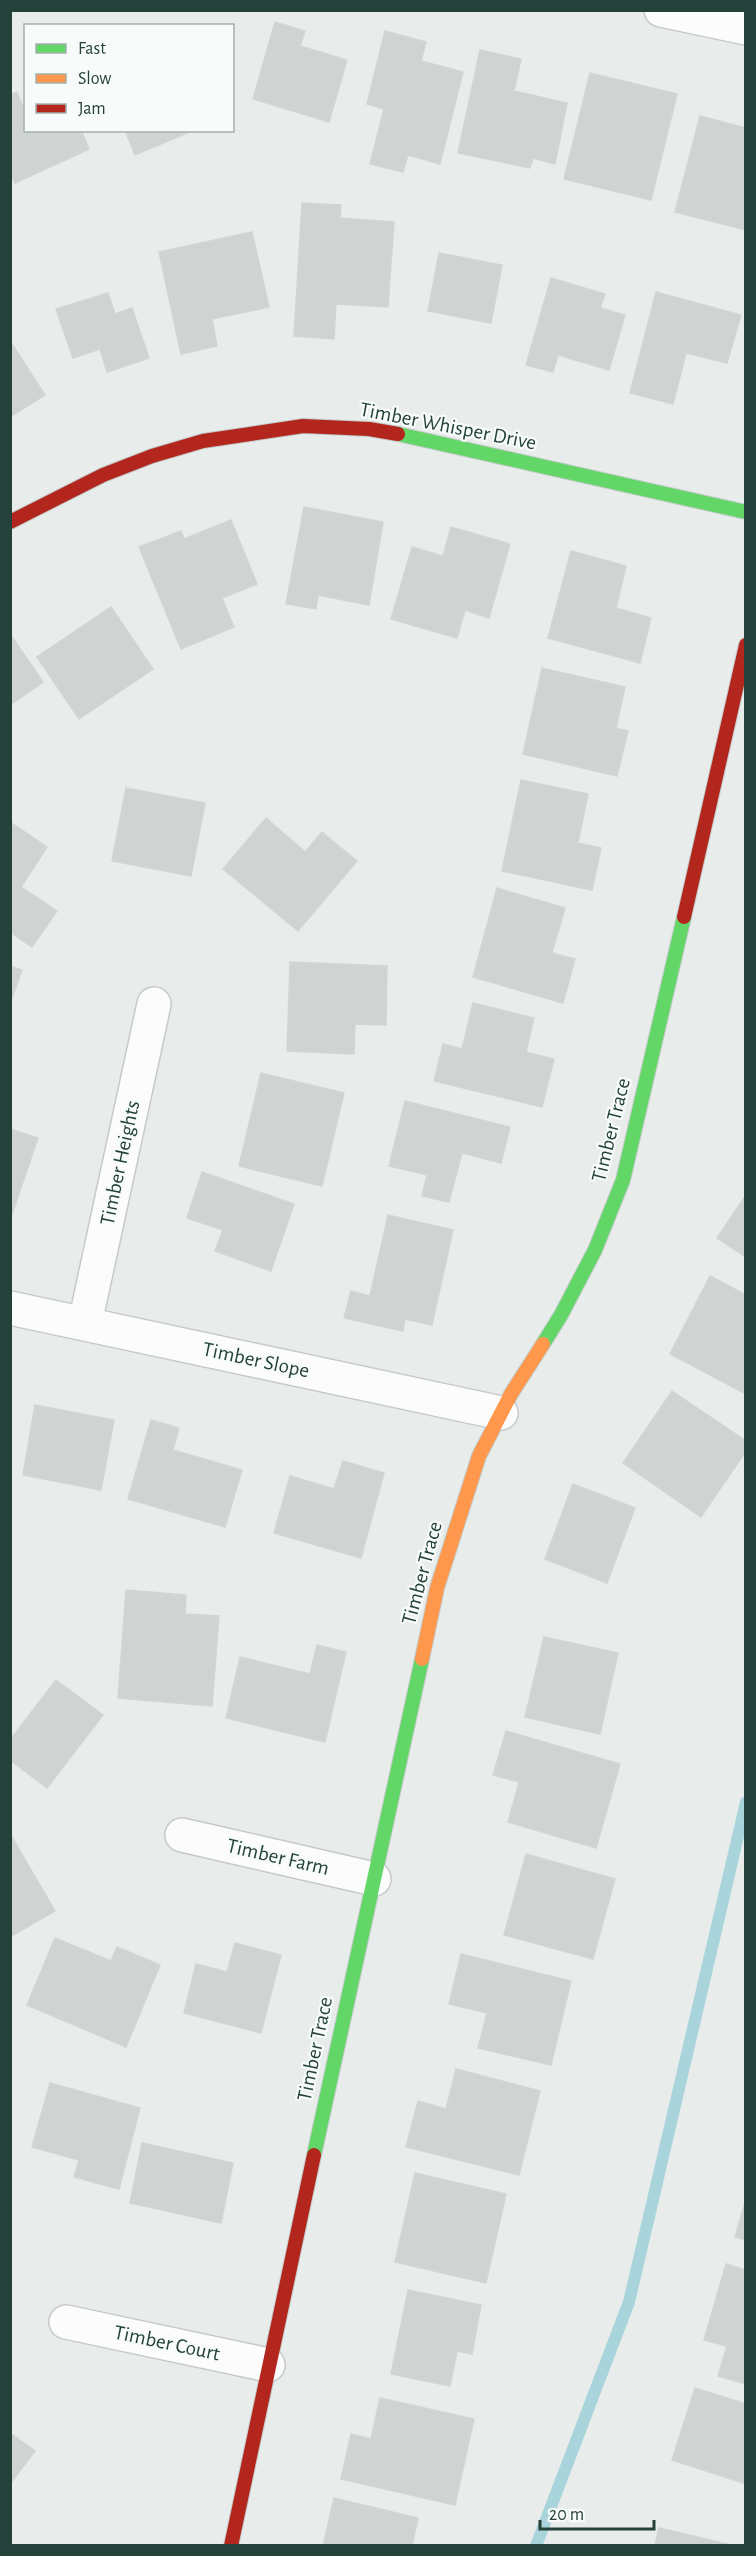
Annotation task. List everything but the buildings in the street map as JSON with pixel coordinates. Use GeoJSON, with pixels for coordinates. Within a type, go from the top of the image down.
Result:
{"type":"FeatureCollection","features":[{"type":"Feature","properties":{"kind":"street"},"geometry":{"type":"LineString","coordinates":[[661,10],[746,28]]}},
{"type":"Feature","properties":{"kind":"street","name":"Timber Whisper Drive"},"geometry":{"type":"LineString","coordinates":[[10,522],[103,475],[152,456],[203,441],[303,426],[369,429],[425,439],[746,512]]}},
{"type":"Feature","properties":{"kind":"street","name":"Timber Trace"},"geometry":{"type":"LineString","coordinates":[[231,2546],[268,2365],[437,1588],[479,1456],[501,1413],[561,1315],[596,1250],[622,1180],[746,645]]}},
{"type":"Feature","properties":{"kind":"street","name":"Timber Heights"},"geometry":{"type":"LineString","coordinates":[[85,1323],[154,1004]]}},
{"type":"Feature","properties":{"kind":"street","name":"Timber Slope"},"geometry":{"type":"LineString","coordinates":[[10,1308],[501,1413]]}},
{"type":"Feature","properties":{"kind":"street","name":"Timber Farm"},"geometry":{"type":"LineString","coordinates":[[182,1835],[374,1879]]}},
{"type":"Feature","properties":{"kind":"street","name":"Timber Court"},"geometry":{"type":"LineString","coordinates":[[66,2322],[268,2365]]}},
{"type":"Feature","properties":{"kind":"waterway"},"geometry":{"type":"LineString","coordinates":[[536,2546],[629,2302],[746,1802]]}},
{"type":"Feature","properties":{"kind":"traffic: fast"},"geometry":{"type":"LineString","coordinates":[[398,434],[746,512]]}},
{"type":"Feature","properties":{"kind":"traffic: fast"},"geometry":{"type":"LineString","coordinates":[[543,1344],[595,1250],[623,1180],[684,917]]}},
{"type":"Feature","properties":{"kind":"traffic: fast"},"geometry":{"type":"LineString","coordinates":[[314,2155],[422,1659]]}},
{"type":"Feature","properties":{"kind":"traffic: slow"},"geometry":{"type":"LineString","coordinates":[[422,1659],[437,1588],[479,1456],[511,1394],[543,1344]]}},
{"type":"Feature","properties":{"kind":"traffic: jam"},"geometry":{"type":"LineString","coordinates":[[10,522],[103,475],[152,456],[203,441],[303,426],[369,429],[398,434]]}},
{"type":"Feature","properties":{"kind":"traffic: jam"},"geometry":{"type":"LineString","coordinates":[[684,917],[746,645]]}},
{"type":"Feature","properties":{"kind":"traffic: jam"},"geometry":{"type":"LineString","coordinates":[[231,2546],[314,2155]]}}]}
